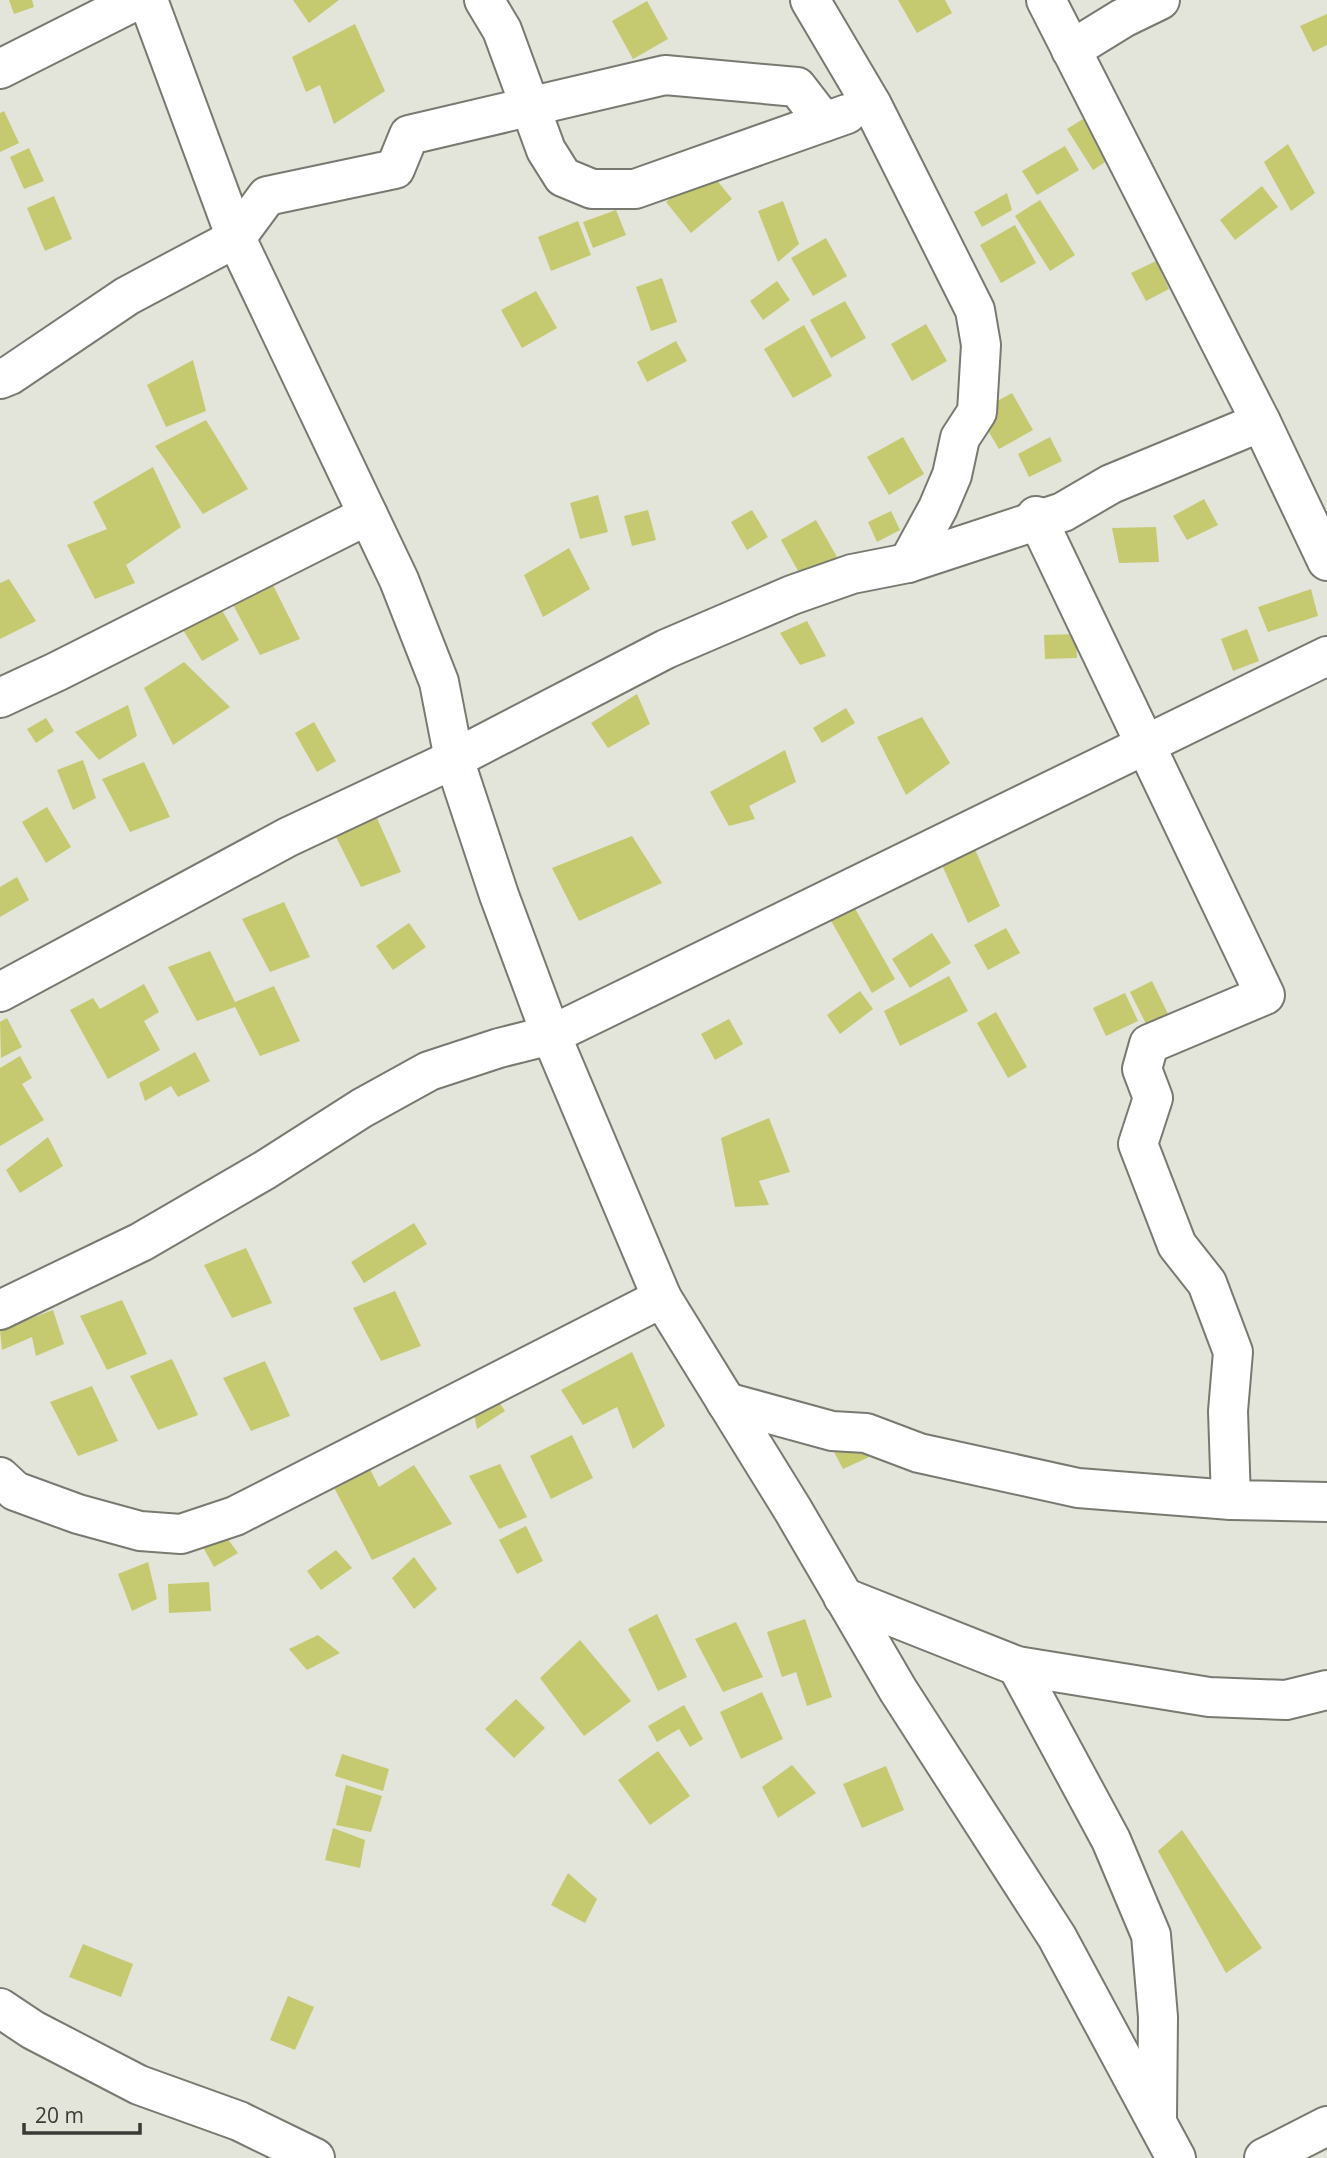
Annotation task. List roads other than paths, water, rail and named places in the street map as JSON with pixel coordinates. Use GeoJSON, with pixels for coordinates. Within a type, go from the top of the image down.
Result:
{"type":"FeatureCollection","features":[{"type":"Feature","properties":{"kind":"street"},"geometry":{"type":"LineString","coordinates":[[0,69],[137,0]]}},
{"type":"Feature","properties":{"kind":"street"},"geometry":{"type":"LineString","coordinates":[[148,0],[236,238],[399,580],[439,682],[454,759],[499,895],[551,1035],[662,1298],[898,1690],[1057,1937],[1176,2158]]}},
{"type":"Feature","properties":{"kind":"street"},"geometry":{"type":"LineString","coordinates":[[484,0],[502,30],[546,150],[563,177],[593,189],[635,189],[872,105]]}},
{"type":"Feature","properties":{"kind":"street"},"geometry":{"type":"LineString","coordinates":[[810,0],[872,105],[975,310],[981,345],[977,412],[960,438],[939,508],[908,563]]}},
{"type":"Feature","properties":{"kind":"street"},"geometry":{"type":"LineString","coordinates":[[1046,0],[1261,422],[1327,561]]}},
{"type":"Feature","properties":{"kind":"street"},"geometry":{"type":"LineString","coordinates":[[1071,50],[1123,18],[1160,0]]}},
{"type":"Feature","properties":{"kind":"street"},"geometry":{"type":"LineString","coordinates":[[0,379],[10,375],[127,296],[236,238],[267,196],[395,169],[409,135],[665,75],[797,87],[824,122]]}},
{"type":"Feature","properties":{"kind":"street"},"geometry":{"type":"LineString","coordinates":[[0,992],[288,837],[454,759],[666,649],[792,595],[852,574],[908,563],[1063,512],[1111,484],[1261,422]]}},
{"type":"Feature","properties":{"kind":"street"},"geometry":{"type":"LineString","coordinates":[[0,698],[368,515]]}},
{"type":"Feature","properties":{"kind":"street"},"geometry":{"type":"LineString","coordinates":[[1037,519],[1265,995],[1149,1044],[1142,1069],[1153,1098],[1138,1144],[1177,1245],[1207,1283],[1233,1352],[1228,1411],[1231,1500]]}},
{"type":"Feature","properties":{"kind":"street"},"geometry":{"type":"LineString","coordinates":[[0,1310],[141,1242],[265,1170],[362,1108],[429,1071],[499,1048],[551,1035],[1327,656]]}},
{"type":"Feature","properties":{"kind":"street"},"geometry":{"type":"LineString","coordinates":[[0,1477],[15,1491],[78,1514],[140,1531],[181,1534],[235,1516],[662,1298]]}},
{"type":"Feature","properties":{"kind":"street"},"geometry":{"type":"LineString","coordinates":[[726,1402],[832,1431],[866,1433],[919,1453],[1078,1488],[1231,1500],[1327,1502]]}},
{"type":"Feature","properties":{"kind":"street"},"geometry":{"type":"LineString","coordinates":[[843,1597],[1017,1667],[1209,1697],[1286,1700],[1327,1690]]}},
{"type":"Feature","properties":{"kind":"street"},"geometry":{"type":"LineString","coordinates":[[1017,1667],[1111,1840],[1151,1935],[1158,2017],[1157,2123]]}},
{"type":"Feature","properties":{"kind":"street"},"geometry":{"type":"LineString","coordinates":[[0,2008],[33,2030],[139,2085],[239,2121],[315,2158]]}},
{"type":"Feature","properties":{"kind":"street"},"geometry":{"type":"LineString","coordinates":[[1265,2158],[1327,2126]]}}]}
